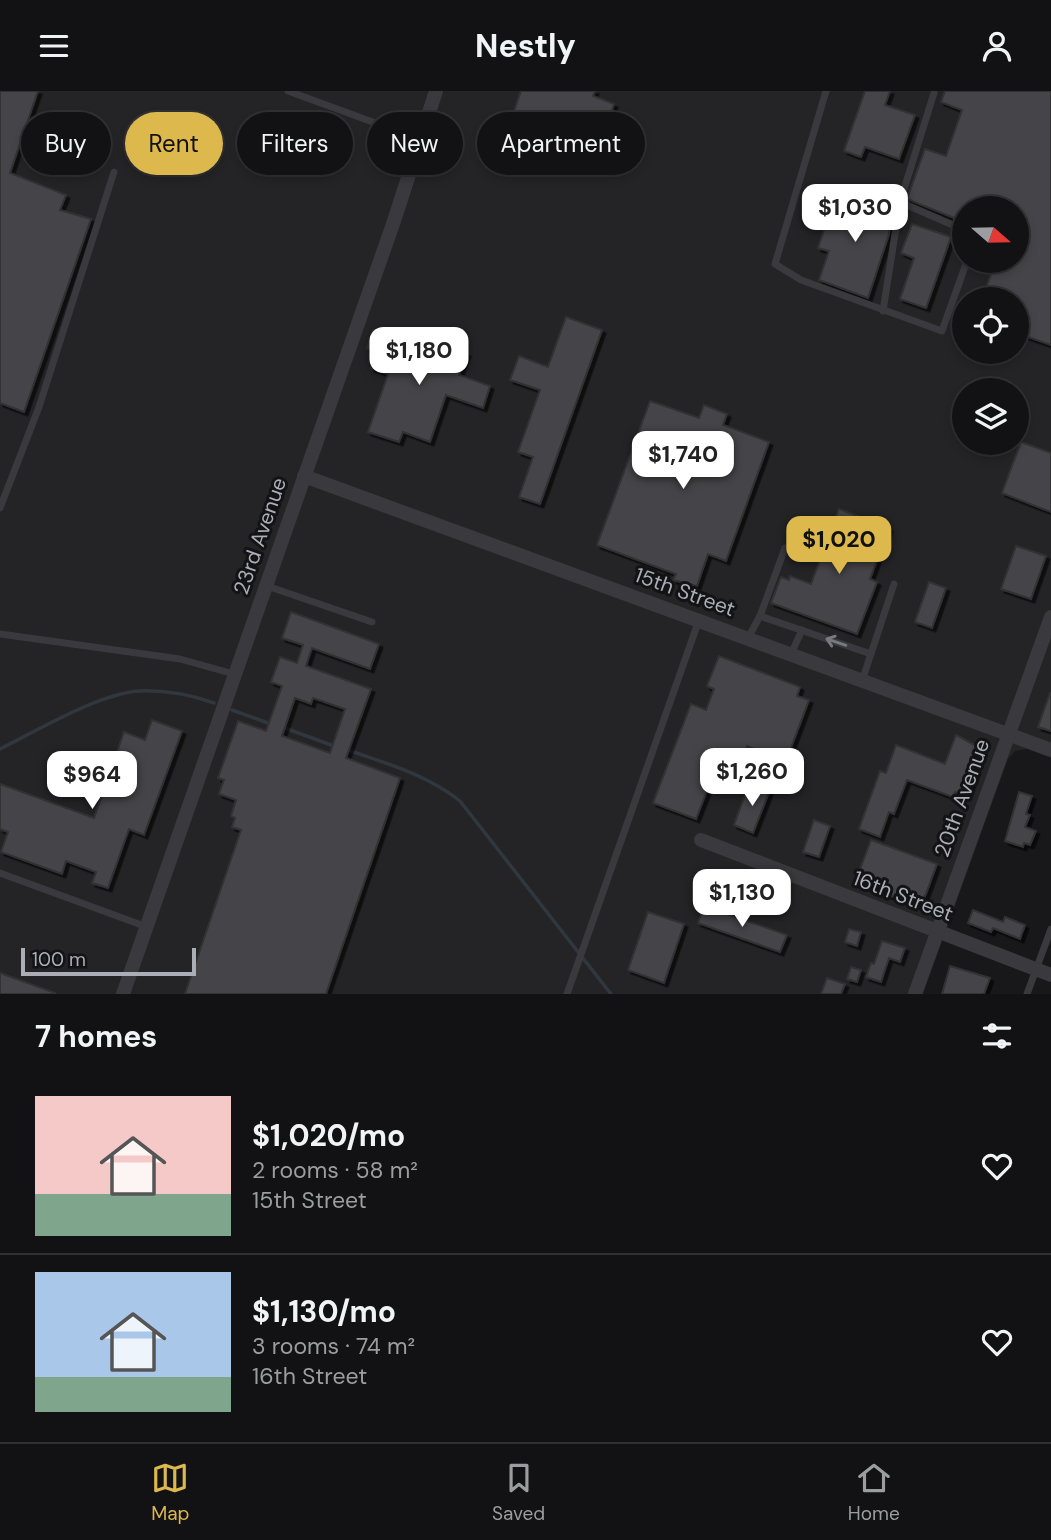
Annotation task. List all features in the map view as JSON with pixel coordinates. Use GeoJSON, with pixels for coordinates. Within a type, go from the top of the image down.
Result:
{"type":"FeatureCollection","features":[{"type":"Feature","properties":{"kind":"street","name":"23rd Avenue"},"geometry":{"type":"LineString","coordinates":[[429,112],[436,91]]}},
{"type":"Feature","properties":{"kind":"street","name":"23rd Avenue"},"geometry":{"type":"LineString","coordinates":[[123,994],[408,175]]}},
{"type":"Feature","properties":{"kind":"street","name":"15th Street"},"geometry":{"type":"LineString","coordinates":[[304,476],[1051,750]]}},
{"type":"Feature","properties":{"kind":"street","name":"20th Avenue"},"geometry":{"type":"LineString","coordinates":[[915,994],[1051,617]]}},
{"type":"Feature","properties":{"kind":"street","name":"16th Street"},"geometry":{"type":"LineString","coordinates":[[701,840],[1051,975]]}},
{"type":"Feature","properties":{"kind":"lane"},"geometry":{"type":"LineString","coordinates":[[288,91],[367,120]]}},
{"type":"Feature","properties":{"kind":"lane"},"geometry":{"type":"LineString","coordinates":[[826,91],[775,264],[801,280],[942,331],[963,273]]}},
{"type":"Feature","properties":{"kind":"lane"},"geometry":{"type":"LineString","coordinates":[[883,311],[900,202],[934,93]]}},
{"type":"Feature","properties":{"kind":"lane"},"geometry":{"type":"LineString","coordinates":[[0,508],[39,407],[114,172]]}},
{"type":"Feature","properties":{"kind":"lane"},"geometry":{"type":"LineString","coordinates":[[900,202],[952,225]]}},
{"type":"Feature","properties":{"kind":"lane"},"geometry":{"type":"LineString","coordinates":[[748,638],[760,616],[785,548]]}},
{"type":"Feature","properties":{"kind":"lane"},"geometry":{"type":"LineString","coordinates":[[265,585],[372,622]]}},
{"type":"Feature","properties":{"kind":"lane"},"geometry":{"type":"LineString","coordinates":[[862,681],[894,585]]}},
{"type":"Feature","properties":{"kind":"lane"},"geometry":{"type":"LineString","coordinates":[[760,616],[871,654]]}},
{"type":"Feature","properties":{"kind":"lane"},"geometry":{"type":"LineString","coordinates":[[567,994],[699,620]]}},
{"type":"Feature","properties":{"kind":"lane"},"geometry":{"type":"LineString","coordinates":[[791,654],[802,630]]}},
{"type":"Feature","properties":{"kind":"lane"},"geometry":{"type":"LineString","coordinates":[[0,634],[180,659],[234,674]]}},
{"type":"Feature","properties":{"kind":"lane"},"geometry":{"type":"LineString","coordinates":[[0,873],[147,927]]}},
{"type":"Feature","properties":{"kind":"lane"},"geometry":{"type":"LineString","coordinates":[[1027,994],[1051,929]]}},
{"type":"Feature","properties":{"kind":"shaded area"},"geometry":{"type":"Polygon","coordinates":[[[0,91],[1051,91],[1051,758],[1027,749],[1015,751],[1008,759],[923,994],[0,994],[0,91]]]}},
{"type":"Feature","properties":{"kind":"building"},"geometry":{"type":"Polygon","coordinates":[[[0,91],[38,91],[31,112],[21,112],[21,141],[10,173],[66,195],[60,210],[91,219],[24,412],[0,403],[0,91]]]}},
{"type":"Feature","properties":{"kind":"building"},"geometry":{"type":"Polygon","coordinates":[[[521,91],[595,91],[593,96],[614,104],[611,112],[514,112],[521,91]]]}},
{"type":"Feature","properties":{"kind":"building"},"geometry":{"type":"Polygon","coordinates":[[[865,91],[890,91],[885,105],[915,115],[899,159],[865,147],[861,157],[844,151],[865,91]]]}},
{"type":"Feature","properties":{"kind":"building"},"geometry":{"type":"Polygon","coordinates":[[[945,91],[1051,91],[1051,345],[1029,337],[1029,287],[986,287],[992,273],[1029,273],[1029,196],[952,196],[952,217],[907,199],[925,149],[946,156],[962,110],[941,102],[945,91]]]}},
{"type":"Feature","properties":{"kind":"building"},"geometry":{"type":"Polygon","coordinates":[[[836,193],[880,207],[881,203],[893,207],[889,234],[868,298],[819,280],[829,251],[818,248],[836,193]]]}},
{"type":"Feature","properties":{"kind":"building"},"geometry":{"type":"Polygon","coordinates":[[[912,224],[951,237],[926,308],[900,299],[914,258],[901,253],[912,224]]]}},
{"type":"Feature","properties":{"kind":"building"},"geometry":{"type":"Polygon","coordinates":[[[566,317],[602,330],[540,504],[519,497],[533,457],[518,452],[540,390],[510,380],[519,356],[548,367],[566,317]]]}},
{"type":"Feature","properties":{"kind":"building"},"geometry":{"type":"Polygon","coordinates":[[[373,330],[392,337],[388,348],[410,356],[417,335],[467,353],[459,375],[490,386],[483,408],[446,395],[430,442],[403,432],[399,442],[368,432],[388,374],[371,368],[377,352],[367,348],[373,330]]]}},
{"type":"Feature","properties":{"kind":"building"},"geometry":{"type":"Polygon","coordinates":[[[650,401],[699,418],[704,405],[727,414],[723,425],[769,442],[726,561],[708,554],[697,586],[673,580],[676,574],[597,545],[650,401]]]}},
{"type":"Feature","properties":{"kind":"building"},"geometry":{"type":"Polygon","coordinates":[[[1029,445],[1051,453],[1051,512],[1002,493],[1016,455],[1029,455],[1029,445]]]}},
{"type":"Feature","properties":{"kind":"building"},"geometry":{"type":"Polygon","coordinates":[[[839,509],[889,528],[870,579],[877,582],[857,634],[771,603],[781,577],[789,580],[790,576],[811,584],[839,509]]]}},
{"type":"Feature","properties":{"kind":"building"},"geometry":{"type":"Polygon","coordinates":[[[1016,546],[1046,556],[1031,599],[1001,589],[1016,546]]]}},
{"type":"Feature","properties":{"kind":"building"},"geometry":{"type":"Polygon","coordinates":[[[929,582],[946,588],[932,628],[915,622],[929,582]]]}},
{"type":"Feature","properties":{"kind":"building"},"geometry":{"type":"Polygon","coordinates":[[[291,612],[379,644],[370,669],[312,648],[306,666],[371,689],[346,758],[400,778],[326,994],[185,994],[241,830],[232,827],[235,818],[231,816],[236,800],[219,794],[224,780],[218,778],[238,721],[266,731],[282,686],[271,682],[280,657],[297,663],[303,645],[282,638],[291,612]],[[295,698],[282,736],[330,753],[345,709],[313,698],[311,704],[295,698]]]}},
{"type":"Feature","properties":{"kind":"building"},"geometry":{"type":"Polygon","coordinates":[[[719,656],[800,687],[797,696],[809,700],[786,761],[747,746],[732,786],[712,778],[696,819],[653,803],[691,704],[706,710],[714,689],[707,686],[719,656]]]}},
{"type":"Feature","properties":{"kind":"building"},"geometry":{"type":"Polygon","coordinates":[[[1051,693],[1051,731],[1038,727],[1051,693]]]}},
{"type":"Feature","properties":{"kind":"building"},"geometry":{"type":"Polygon","coordinates":[[[152,720],[182,731],[144,835],[129,829],[108,888],[92,883],[96,872],[66,861],[62,874],[1,852],[8,832],[0,829],[0,784],[94,818],[124,732],[145,740],[152,720]]]}},
{"type":"Feature","properties":{"kind":"building"},"geometry":{"type":"Polygon","coordinates":[[[956,735],[980,748],[971,773],[975,775],[967,796],[955,792],[953,797],[907,780],[894,814],[889,812],[880,837],[859,829],[880,771],[886,773],[896,745],[945,764],[956,735]]]}},
{"type":"Feature","properties":{"kind":"building"},"geometry":{"type":"Polygon","coordinates":[[[758,782],[771,787],[753,833],[734,825],[745,795],[752,798],[758,782]]]}},
{"type":"Feature","properties":{"kind":"building"},"geometry":{"type":"Polygon","coordinates":[[[1019,792],[1032,796],[1026,814],[1030,815],[1025,827],[1036,831],[1030,845],[1024,843],[1023,847],[1005,841],[1019,792]]]}},
{"type":"Feature","properties":{"kind":"building"},"geometry":{"type":"Polygon","coordinates":[[[814,820],[830,826],[819,857],[803,852],[814,820]]]}},
{"type":"Feature","properties":{"kind":"building"},"geometry":{"type":"Polygon","coordinates":[[[871,840],[937,864],[921,907],[855,883],[871,840]]]}},
{"type":"Feature","properties":{"kind":"building"},"geometry":{"type":"Polygon","coordinates":[[[704,906],[787,935],[780,952],[698,923],[704,906]]]}},
{"type":"Feature","properties":{"kind":"building"},"geometry":{"type":"Polygon","coordinates":[[[973,910],[1003,922],[1005,917],[1025,925],[1020,939],[993,928],[991,932],[968,923],[973,910]]]}},
{"type":"Feature","properties":{"kind":"building"},"geometry":{"type":"Polygon","coordinates":[[[648,912],[684,924],[664,983],[628,970],[648,912]]]}},
{"type":"Feature","properties":{"kind":"building"},"geometry":{"type":"Polygon","coordinates":[[[849,929],[861,932],[857,946],[845,942],[849,929]]]}},
{"type":"Feature","properties":{"kind":"building"},"geometry":{"type":"Polygon","coordinates":[[[882,941],[905,948],[900,962],[889,958],[881,982],[866,977],[882,941]]]}},
{"type":"Feature","properties":{"kind":"building"},"geometry":{"type":"Polygon","coordinates":[[[950,966],[990,978],[984,994],[942,994],[950,966]]]}},
{"type":"Feature","properties":{"kind":"building"},"geometry":{"type":"Polygon","coordinates":[[[851,967],[861,970],[857,982],[847,979],[851,967]]]}},
{"type":"Feature","properties":{"kind":"building"},"geometry":{"type":"Polygon","coordinates":[[[0,973],[55,993],[55,994],[0,994],[0,973]]]}},
{"type":"Feature","properties":{"kind":"building"},"geometry":{"type":"Polygon","coordinates":[[[827,978],[845,984],[841,994],[821,994],[827,978]]]}},
{"type":"Feature","properties":{"kind":"waterway"},"geometry":{"type":"LineString","coordinates":[[0,749],[68,714],[123,694],[139,691],[168,692],[214,703]]}},
{"type":"Feature","properties":{"kind":"waterway"},"geometry":{"type":"LineString","coordinates":[[232,710],[271,724]]}},
{"type":"Feature","properties":{"kind":"waterway"},"geometry":{"type":"LineString","coordinates":[[282,727],[334,746]]}},
{"type":"Feature","properties":{"kind":"waterway"},"geometry":{"type":"LineString","coordinates":[[345,749],[419,776],[460,801],[611,994]]}}]}
